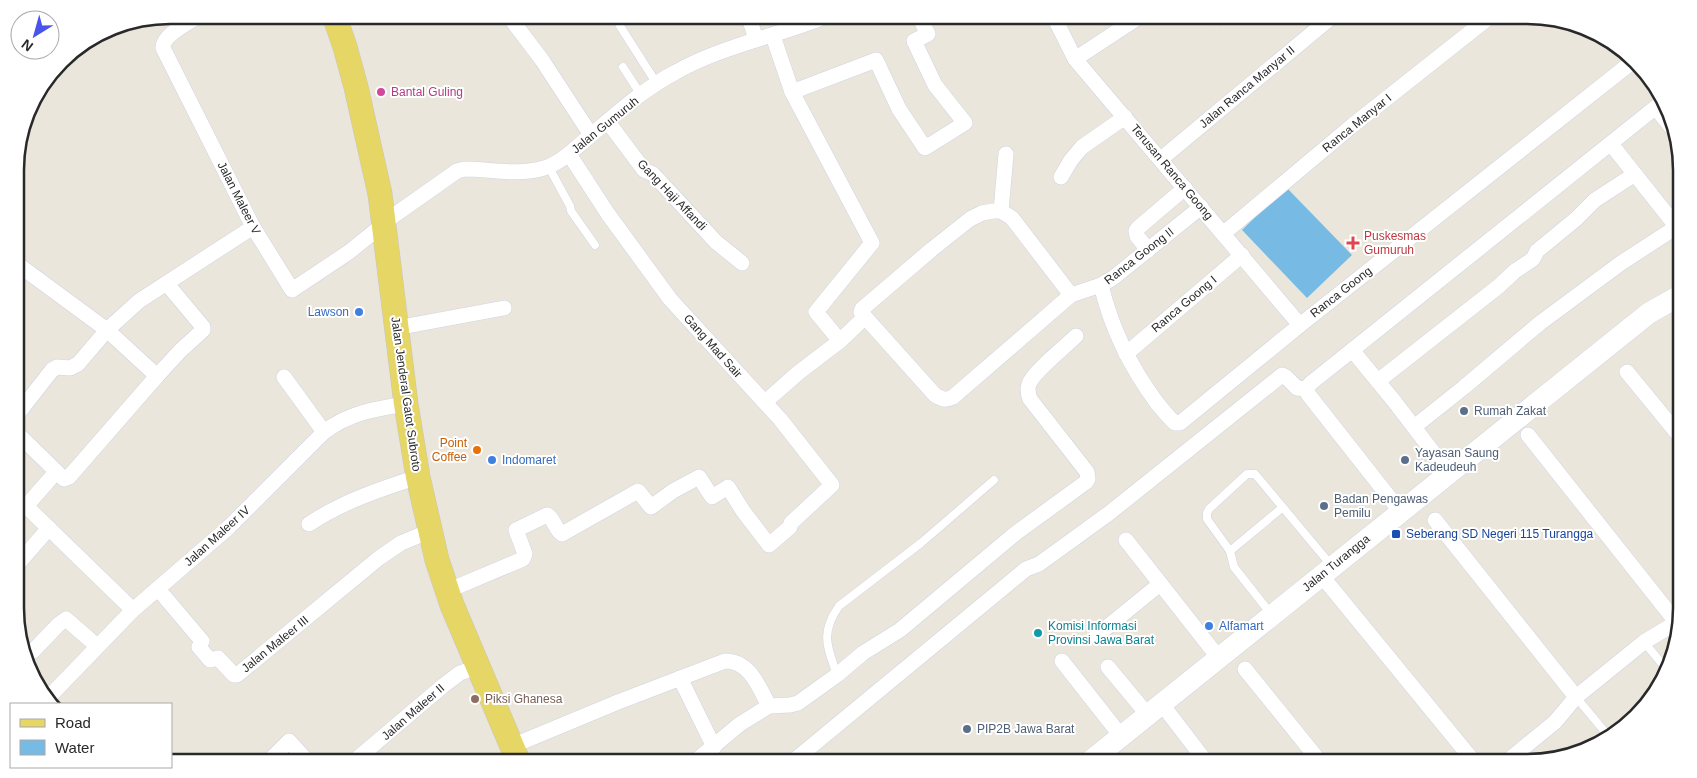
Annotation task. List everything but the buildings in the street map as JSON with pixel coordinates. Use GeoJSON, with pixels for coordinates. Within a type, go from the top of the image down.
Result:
{"type":"FeatureCollection","features":[{"type":"Feature","properties":{"kind":"main road","name":"Jalan Jenderal Gatot Subroto"},"geometry":{"type":"LineString","coordinates":[[337,24],[356,87],[380,194],[406,404],[418,477],[423,534],[437,560],[477,667],[515,754]]}},
{"type":"Feature","properties":{"kind":"main road","name":"Jalan Turangga"},"geometry":{"type":"LineString","coordinates":[[1099,754],[1448,472],[1649,313],[1673,300]]}},
{"type":"Feature","properties":{"kind":"street","name":"Jalan Maleer V"},"geometry":{"type":"LineString","coordinates":[[186,24],[166,37],[163,48],[253,227],[291,288],[293,290],[349,252],[384,224]]}},
{"type":"Feature","properties":{"kind":"street"},"geometry":{"type":"LineString","coordinates":[[515,24],[542,60],[591,135]]}},
{"type":"Feature","properties":{"kind":"street"},"geometry":{"type":"LineString","coordinates":[[751,24],[756,39]]}},
{"type":"Feature","properties":{"kind":"street","name":"Jalan Gumuruh"},"geometry":{"type":"LineString","coordinates":[[384,224],[457,171],[464,169],[527,172],[551,166],[569,154],[641,95],[674,72],[698,60],[805,24]]}},
{"type":"Feature","properties":{"kind":"street"},"geometry":{"type":"LineString","coordinates":[[792,92],[876,60],[899,109],[925,148],[965,123],[935,85],[914,41],[928,34],[923,24]]}},
{"type":"Feature","properties":{"kind":"street","name":"Terusan Ranca Goong"},"geometry":{"type":"LineString","coordinates":[[1058,24],[1075,59],[1300,324]]}},
{"type":"Feature","properties":{"kind":"street"},"geometry":{"type":"LineString","coordinates":[[1075,59],[1128,24]]}},
{"type":"Feature","properties":{"kind":"street","name":"Jalan Ranca Manyar II"},"geometry":{"type":"LineString","coordinates":[[1161,159],[1323,24]]}},
{"type":"Feature","properties":{"kind":"street","name":"Ranca Manyar I"},"geometry":{"type":"LineString","coordinates":[[1224,233],[1353,125],[1481,24]]}},
{"type":"Feature","properties":{"kind":"street"},"geometry":{"type":"LineString","coordinates":[[773,36],[792,92],[872,243],[816,312],[840,341]]}},
{"type":"Feature","properties":{"kind":"street","name":"Ranca Goong"},"geometry":{"type":"LineString","coordinates":[[1101,285],[1105,301],[1126,354],[1154,398],[1173,422],[1177,424],[1300,324],[1628,65]]}},
{"type":"Feature","properties":{"kind":"street"},"geometry":{"type":"LineString","coordinates":[[1306,389],[1352,350],[1658,106]]}},
{"type":"Feature","properties":{"kind":"street"},"geometry":{"type":"LineString","coordinates":[[1061,177],[1071,160],[1082,147],[1125,117]]}},
{"type":"Feature","properties":{"kind":"street","name":"Gang Haji Affandi"},"geometry":{"type":"LineString","coordinates":[[608,122],[644,170],[653,174],[716,242],[742,263]]}},
{"type":"Feature","properties":{"kind":"street"},"geometry":{"type":"LineString","coordinates":[[1611,144],[1673,221]]}},
{"type":"Feature","properties":{"kind":"street","name":"Gang Mad Sair"},"geometry":{"type":"LineString","coordinates":[[447,591],[523,559],[525,554],[516,530],[547,515],[550,516],[562,534],[638,490],[651,507],[673,491],[698,477],[712,497],[728,487],[743,511],[769,544],[790,527],[791,523],[830,488],[832,483],[765,402],[670,299],[608,214],[569,154]]}},
{"type":"Feature","properties":{"kind":"street"},"geometry":{"type":"LineString","coordinates":[[1001,211],[1006,154]]}},
{"type":"Feature","properties":{"kind":"street"},"geometry":{"type":"LineString","coordinates":[[1378,381],[1499,286],[1515,271],[1533,259],[1537,251],[1576,219],[1595,200],[1635,174]]}},
{"type":"Feature","properties":{"kind":"street"},"geometry":{"type":"LineString","coordinates":[[1148,250],[1137,236],[1136,231],[1185,188]]}},
{"type":"Feature","properties":{"kind":"street","name":"Ranca Goong II"},"geometry":{"type":"LineString","coordinates":[[1071,295],[1101,285],[1201,207]]}},
{"type":"Feature","properties":{"kind":"street"},"geometry":{"type":"LineString","coordinates":[[1001,211],[1012,218],[1071,295],[953,397],[947,400],[942,399],[935,395],[861,312],[863,306],[962,225],[982,213],[1001,211]]}},
{"type":"Feature","properties":{"kind":"street"},"geometry":{"type":"LineString","coordinates":[[24,406],[52,370],[57,367],[72,367],[78,364],[107,330],[139,301],[253,227]]}},
{"type":"Feature","properties":{"kind":"street"},"geometry":{"type":"LineString","coordinates":[[1414,427],[1540,323],[1621,263],[1673,232]]}},
{"type":"Feature","properties":{"kind":"street","name":"Ranca Goong I"},"geometry":{"type":"LineString","coordinates":[[1126,354],[1242,255]]}},
{"type":"Feature","properties":{"kind":"street"},"geometry":{"type":"LineString","coordinates":[[24,269],[107,330],[157,376]]}},
{"type":"Feature","properties":{"kind":"street"},"geometry":{"type":"LineString","coordinates":[[24,440],[56,472],[64,478],[69,477],[157,376],[201,332],[203,327],[167,284]]}},
{"type":"Feature","properties":{"kind":"street"},"geometry":{"type":"LineString","coordinates":[[396,328],[504,308]]}},
{"type":"Feature","properties":{"kind":"street"},"geometry":{"type":"LineString","coordinates":[[765,402],[798,373],[840,341],[866,317]]}},
{"type":"Feature","properties":{"kind":"street"},"geometry":{"type":"LineString","coordinates":[[705,754],[740,724],[769,706],[790,705],[798,702],[838,675],[864,653],[900,630],[1016,533],[1074,492],[1088,479],[1087,472],[1030,399],[1027,390],[1030,380],[1037,372],[1076,336]]}},
{"type":"Feature","properties":{"kind":"street"},"geometry":{"type":"LineString","coordinates":[[1352,350],[1448,472]]}},
{"type":"Feature","properties":{"kind":"street"},"geometry":{"type":"LineString","coordinates":[[1627,372],[1673,428]]}},
{"type":"Feature","properties":{"kind":"street"},"geometry":{"type":"LineString","coordinates":[[802,754],[1026,569],[1039,564],[1108,514],[1282,375],[1297,388],[1306,389]]}},
{"type":"Feature","properties":{"kind":"street"},"geometry":{"type":"LineString","coordinates":[[284,377],[324,432]]}},
{"type":"Feature","properties":{"kind":"street"},"geometry":{"type":"LineString","coordinates":[[1306,389],[1400,512]]}},
{"type":"Feature","properties":{"kind":"street","name":"Jalan Maleer IV"},"geometry":{"type":"LineString","coordinates":[[52,694],[133,610],[229,526],[324,432],[337,422],[358,413],[406,404]]}},
{"type":"Feature","properties":{"kind":"street"},"geometry":{"type":"LineString","coordinates":[[1528,435],[1673,615]]}},
{"type":"Feature","properties":{"kind":"street"},"geometry":{"type":"LineString","coordinates":[[56,472],[27,508],[133,610]]}},
{"type":"Feature","properties":{"kind":"street"},"geometry":{"type":"LineString","coordinates":[[309,524],[337,507],[418,477]]}},
{"type":"Feature","properties":{"kind":"street"},"geometry":{"type":"LineString","coordinates":[[1435,520],[1576,697]]}},
{"type":"Feature","properties":{"kind":"street"},"geometry":{"type":"LineString","coordinates":[[24,557],[49,528]]}},
{"type":"Feature","properties":{"kind":"street","name":"Jalan Maleer III"},"geometry":{"type":"LineString","coordinates":[[158,589],[202,642],[199,647],[210,660],[218,658],[234,675],[237,675],[379,558],[401,543],[423,534]]}},
{"type":"Feature","properties":{"kind":"street"},"geometry":{"type":"LineString","coordinates":[[1126,540],[1218,657]]}},
{"type":"Feature","properties":{"kind":"street"},"geometry":{"type":"LineString","coordinates":[[1327,571],[1468,754]]}},
{"type":"Feature","properties":{"kind":"street"},"geometry":{"type":"LineString","coordinates":[[1096,636],[1160,584]]}},
{"type":"Feature","properties":{"kind":"street"},"geometry":{"type":"LineString","coordinates":[[31,653],[66,619],[97,646]]}},
{"type":"Feature","properties":{"kind":"street"},"geometry":{"type":"LineString","coordinates":[[1516,754],[1555,722],[1576,697],[1644,642],[1672,625]]}},
{"type":"Feature","properties":{"kind":"street"},"geometry":{"type":"LineString","coordinates":[[517,754],[680,678],[718,663],[735,661],[743,667],[753,676],[769,706]]}},
{"type":"Feature","properties":{"kind":"street"},"geometry":{"type":"LineString","coordinates":[[1062,661],[1121,736]]}},
{"type":"Feature","properties":{"kind":"street","name":"Jalan Maleer II"},"geometry":{"type":"LineString","coordinates":[[363,754],[444,685],[460,674],[477,667]]}},
{"type":"Feature","properties":{"kind":"street"},"geometry":{"type":"LineString","coordinates":[[1108,667],[1154,709],[1198,754]]}},
{"type":"Feature","properties":{"kind":"street"},"geometry":{"type":"LineString","coordinates":[[1245,669],[1314,754]]}},
{"type":"Feature","properties":{"kind":"street"},"geometry":{"type":"LineString","coordinates":[[680,678],[714,747]]}},
{"type":"Feature","properties":{"kind":"street"},"geometry":{"type":"LineString","coordinates":[[275,754],[289,741],[301,754]]}},
{"type":"Feature","properties":{"kind":"lane"},"geometry":{"type":"LineString","coordinates":[[620,26],[657,84]]}},
{"type":"Feature","properties":{"kind":"lane"},"geometry":{"type":"LineString","coordinates":[[623,67],[641,95]]}},
{"type":"Feature","properties":{"kind":"lane"},"geometry":{"type":"LineString","coordinates":[[551,166],[552,173],[571,211],[595,245]]}},
{"type":"Feature","properties":{"kind":"lane"},"geometry":{"type":"LineString","coordinates":[[1272,615],[1234,566],[1230,551],[1207,519],[1209,509],[1248,474],[1255,474],[1327,571]]}},
{"type":"Feature","properties":{"kind":"lane"},"geometry":{"type":"LineString","coordinates":[[838,675],[828,651],[827,633],[830,619],[839,606],[921,543],[994,480]]}},
{"type":"Feature","properties":{"kind":"lane"},"geometry":{"type":"LineString","coordinates":[[1230,551],[1282,508]]}},
{"type":"Feature","properties":{"kind":"lane"},"geometry":{"type":"LineString","coordinates":[[1644,642],[1662,663]]}},
{"type":"Feature","properties":{"kind":"lane"},"geometry":{"type":"LineString","coordinates":[[1576,697],[1605,732]]}},
{"type":"Feature","properties":{"kind":"water"},"geometry":{"type":"Polygon","coordinates":[[[1286,187],[1352,255],[1307,298],[1242,230],[1286,187]]]}},
{"type":"Feature","properties":{"kind":"place","name":"Bantal Guling"},"geometry":{"type":"Point","coordinates":[381,92]}},
{"type":"Feature","properties":{"kind":"place","name":"Puskesmas Gumuruh"},"geometry":{"type":"Point","coordinates":[1353,243]}},
{"type":"Feature","properties":{"kind":"place","name":"Lawson"},"geometry":{"type":"Point","coordinates":[359,312]}},
{"type":"Feature","properties":{"kind":"place","name":"Rumah Zakat"},"geometry":{"type":"Point","coordinates":[1464,411]}},
{"type":"Feature","properties":{"kind":"place","name":"Point Coffee"},"geometry":{"type":"Point","coordinates":[477,450]}},
{"type":"Feature","properties":{"kind":"place","name":"Indomaret"},"geometry":{"type":"Point","coordinates":[492,460]}},
{"type":"Feature","properties":{"kind":"place","name":"Yayasan Saung Kadeudeuh"},"geometry":{"type":"Point","coordinates":[1405,460]}},
{"type":"Feature","properties":{"kind":"place","name":"Badan Pengawas Pemilu"},"geometry":{"type":"Point","coordinates":[1324,506]}},
{"type":"Feature","properties":{"kind":"place","name":"Seberang SD Negeri 115 Turangga"},"geometry":{"type":"Point","coordinates":[1396,534]}},
{"type":"Feature","properties":{"kind":"place","name":"Alfamart"},"geometry":{"type":"Point","coordinates":[1209,626]}},
{"type":"Feature","properties":{"kind":"place","name":"Komisi Informasi Provinsi Jawa Barat"},"geometry":{"type":"Point","coordinates":[1038,633]}},
{"type":"Feature","properties":{"kind":"place","name":"Piksi Ghanesa"},"geometry":{"type":"Point","coordinates":[475,699]}},
{"type":"Feature","properties":{"kind":"place","name":"PIP2B Jawa Barat"},"geometry":{"type":"Point","coordinates":[967,729]}}]}
